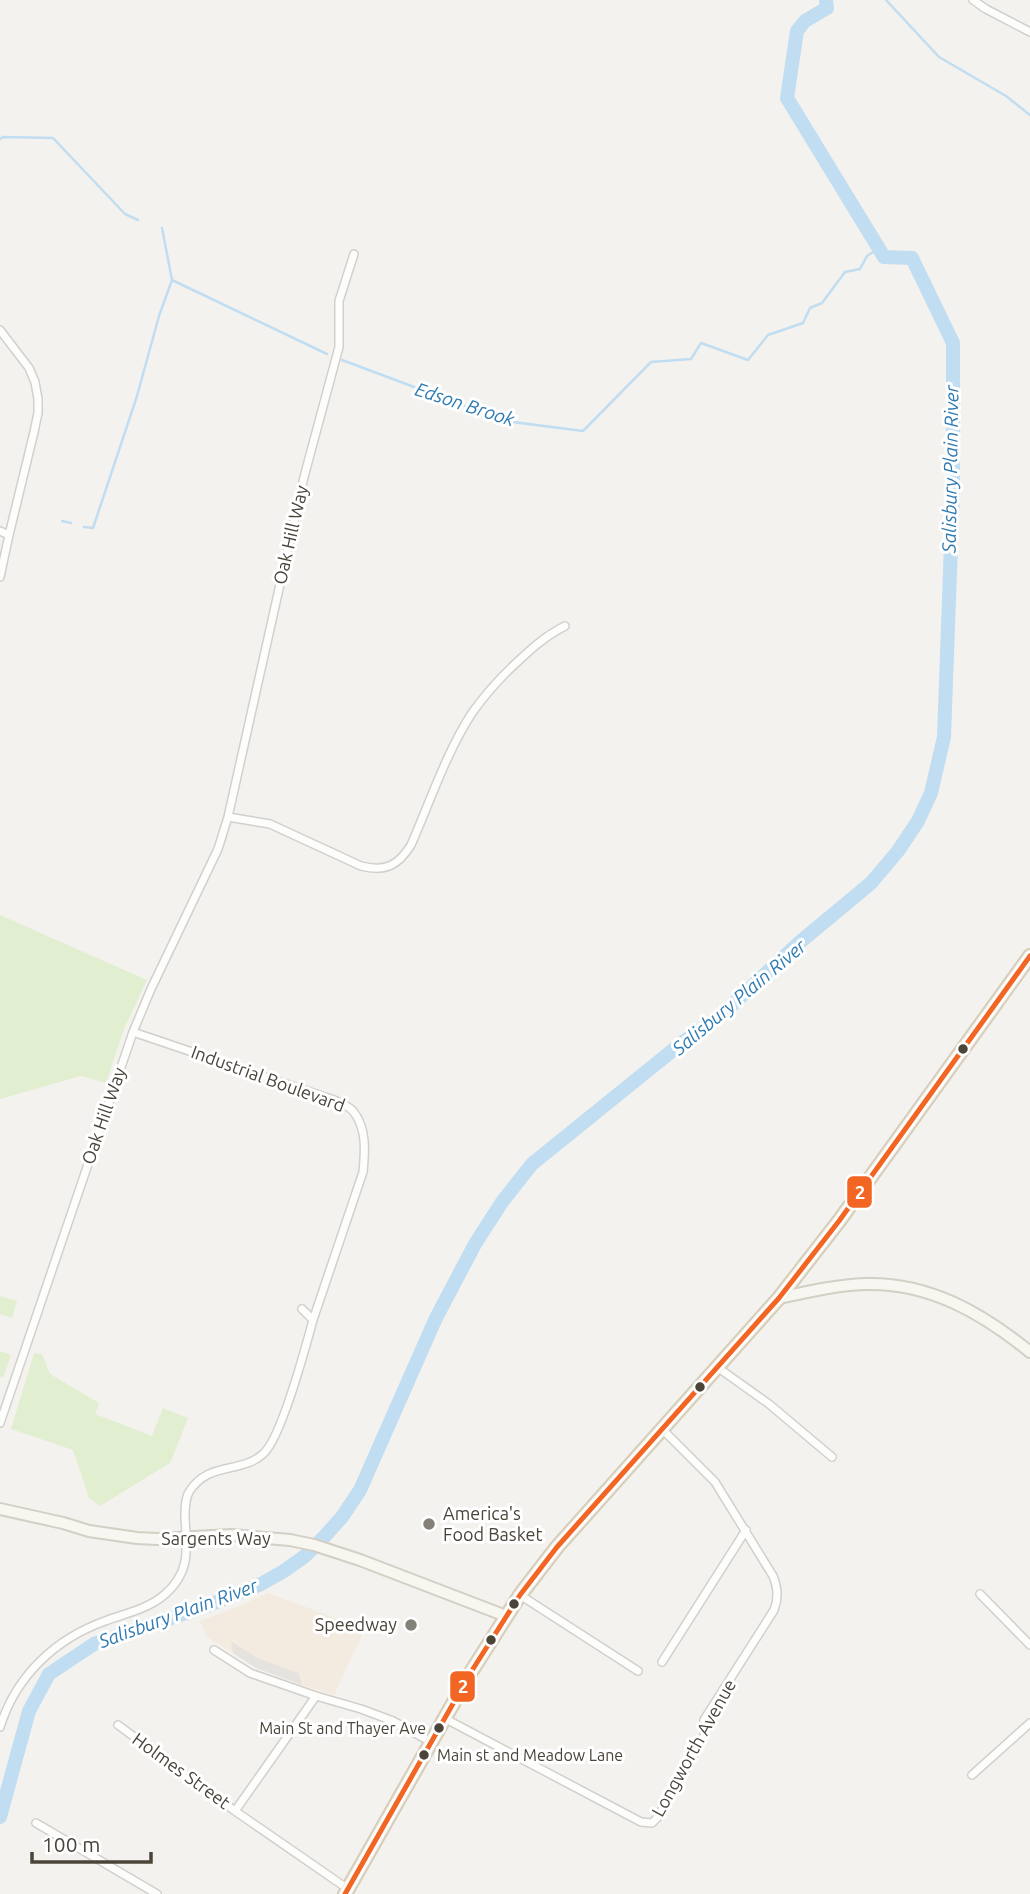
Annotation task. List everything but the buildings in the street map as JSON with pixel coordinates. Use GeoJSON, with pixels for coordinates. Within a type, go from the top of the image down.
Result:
{"type":"FeatureCollection","features":[{"type":"Feature","properties":{"kind":"main road"},"geometry":{"type":"LineString","coordinates":[[346,1892],[444,1718],[520,1595],[557,1547],[795,1278],[1030,956]]}},
{"type":"Feature","properties":{"kind":"main road"},"geometry":{"type":"LineString","coordinates":[[795,1278],[806,1288],[817,1290]]}},
{"type":"Feature","properties":{"kind":"main road"},"geometry":{"type":"LineString","coordinates":[[779,1298],[848,1285],[899,1286],[931,1293],[971,1310],[1030,1352]]}},
{"type":"Feature","properties":{"kind":"main road","name":"Sargents Way"},"geometry":{"type":"LineString","coordinates":[[0,1509],[116,1535],[156,1539],[231,1535],[290,1540],[336,1552],[506,1616]]}},
{"type":"Feature","properties":{"kind":"street"},"geometry":{"type":"LineString","coordinates":[[973,0],[1030,32]]}},
{"type":"Feature","properties":{"kind":"street","name":"Oak Hill Way"},"geometry":{"type":"LineString","coordinates":[[0,1423],[133,1031],[218,849],[228,817],[304,477],[339,347],[339,301],[354,254]]}},
{"type":"Feature","properties":{"kind":"street"},"geometry":{"type":"LineString","coordinates":[[0,330],[29,368],[38,400],[34,432],[0,577]]}},
{"type":"Feature","properties":{"kind":"street"},"geometry":{"type":"LineString","coordinates":[[0,531],[9,535]]}},
{"type":"Feature","properties":{"kind":"street"},"geometry":{"type":"LineString","coordinates":[[228,817],[270,824],[361,866],[372,869],[395,863],[411,845],[461,732],[481,701],[544,637],[565,626]]}},
{"type":"Feature","properties":{"kind":"street","name":"Industrial Boulevard"},"geometry":{"type":"LineString","coordinates":[[0,1727],[16,1691],[49,1652],[80,1631],[152,1603],[171,1589],[187,1559],[185,1508],[188,1493],[207,1475],[219,1469],[250,1462],[264,1454],[272,1443],[363,1172],[365,1149],[361,1125],[352,1110],[334,1100],[133,1031]]}},
{"type":"Feature","properties":{"kind":"street"},"geometry":{"type":"LineString","coordinates":[[302,1310],[313,1320]]}},
{"type":"Feature","properties":{"kind":"street"},"geometry":{"type":"LineString","coordinates":[[717,1367],[769,1404],[832,1457]]}},
{"type":"Feature","properties":{"kind":"street","name":"Longworth Avenue"},"geometry":{"type":"LineString","coordinates":[[444,1718],[635,1819],[647,1824],[658,1817],[704,1736],[704,1720],[778,1602],[777,1585],[715,1482],[663,1429]]}},
{"type":"Feature","properties":{"kind":"street"},"geometry":{"type":"LineString","coordinates":[[662,1662],[746,1530]]}},
{"type":"Feature","properties":{"kind":"street"},"geometry":{"type":"LineString","coordinates":[[979,1594],[1030,1645]]}},
{"type":"Feature","properties":{"kind":"street"},"geometry":{"type":"LineString","coordinates":[[520,1595],[639,1671]]}},
{"type":"Feature","properties":{"kind":"street"},"geometry":{"type":"LineString","coordinates":[[215,1650],[250,1673],[393,1721],[431,1742]]}},
{"type":"Feature","properties":{"kind":"street"},"geometry":{"type":"LineString","coordinates":[[235,1811],[316,1696]]}},
{"type":"Feature","properties":{"kind":"street"},"geometry":{"type":"LineString","coordinates":[[972,1775],[1030,1723]]}},
{"type":"Feature","properties":{"kind":"street","name":"Holmes Street"},"geometry":{"type":"LineString","coordinates":[[118,1724],[346,1892]]}},
{"type":"Feature","properties":{"kind":"street"},"geometry":{"type":"LineString","coordinates":[[36,1823],[157,1894]]}},
{"type":"Feature","properties":{"kind":"shaded area"},"geometry":{"type":"Polygon","coordinates":[[[268,1593],[365,1629],[334,1695],[302,1685],[299,1673],[258,1658],[232,1641],[233,1653],[207,1637],[200,1621],[268,1593]]]}},
{"type":"Feature","properties":{"kind":"shaded area"},"geometry":{"type":"Polygon","coordinates":[[[231,1641],[258,1658],[299,1673],[302,1685],[256,1668],[233,1653],[231,1641]]]}},
{"type":"Feature","properties":{"kind":"green space"},"geometry":{"type":"Polygon","coordinates":[[[0,915],[147,980],[124,1029],[106,1083],[81,1076],[0,1099],[0,915]]]}},
{"type":"Feature","properties":{"kind":"green space"},"geometry":{"type":"Polygon","coordinates":[[[0,1296],[17,1301],[12,1318],[0,1314],[0,1296]]]}},
{"type":"Feature","properties":{"kind":"green space"},"geometry":{"type":"Polygon","coordinates":[[[0,1351],[11,1355],[3,1378],[0,1376],[0,1351]]]}},
{"type":"Feature","properties":{"kind":"green space"},"geometry":{"type":"Polygon","coordinates":[[[34,1353],[42,1354],[50,1374],[99,1403],[95,1414],[152,1436],[163,1408],[188,1418],[170,1463],[100,1506],[89,1498],[73,1450],[11,1429],[34,1353]]]}},
{"type":"Feature","properties":{"kind":"waterway","name":"Salisbury Plain River"},"geometry":{"type":"LineString","coordinates":[[0,1817],[29,1711],[49,1674],[94,1644],[209,1605],[261,1584],[305,1556],[342,1517],[360,1490],[436,1318],[475,1244],[502,1202],[532,1164],[683,1042],[720,1016],[800,942],[871,883],[898,851],[918,821],[931,793],[944,737],[953,489],[953,343],[912,258],[884,257],[787,98],[797,31],[805,21],[827,8],[826,0]]}},
{"type":"Feature","properties":{"kind":"waterway"},"geometry":{"type":"LineString","coordinates":[[886,0],[939,57],[1006,96],[1030,115]]}},
{"type":"Feature","properties":{"kind":"waterway","name":"Edson Brook"},"geometry":{"type":"LineString","coordinates":[[0,139],[53,138],[125,214],[138,220]]}},
{"type":"Feature","properties":{"kind":"waterway","name":"Edson Brook"},"geometry":{"type":"LineString","coordinates":[[162,228],[172,280],[327,354]]}},
{"type":"Feature","properties":{"kind":"waterway","name":"Edson Brook"},"geometry":{"type":"LineString","coordinates":[[342,360],[505,421],[583,431],[651,362],[691,359],[701,343],[748,360],[768,335],[803,323],[810,308],[822,303],[845,272],[860,269],[867,256],[879,248]]}},
{"type":"Feature","properties":{"kind":"waterway"},"geometry":{"type":"LineString","coordinates":[[84,527],[93,528],[172,280]]}},
{"type":"Feature","properties":{"kind":"waterway"},"geometry":{"type":"LineString","coordinates":[[62,521],[71,523]]}},
{"type":"Feature","properties":{"kind":"transit line","name":"2"},"geometry":{"type":"LineString","coordinates":[[345,1894],[471,1672],[520,1595],[557,1547],[779,1298],[839,1221],[1030,956]]}},
{"type":"Feature","properties":{"kind":"place","name":"America's Food Basket"},"geometry":{"type":"Point","coordinates":[429,1524]}},
{"type":"Feature","properties":{"kind":"place","name":"Speedway"},"geometry":{"type":"Point","coordinates":[411,1625]}},
{"type":"Feature","properties":{"kind":"place","name":"Main St and Thayer Ave"},"geometry":{"type":"Point","coordinates":[439,1728]}},
{"type":"Feature","properties":{"kind":"place","name":"Main st and Meadow Lane"},"geometry":{"type":"Point","coordinates":[424,1755]}}]}
